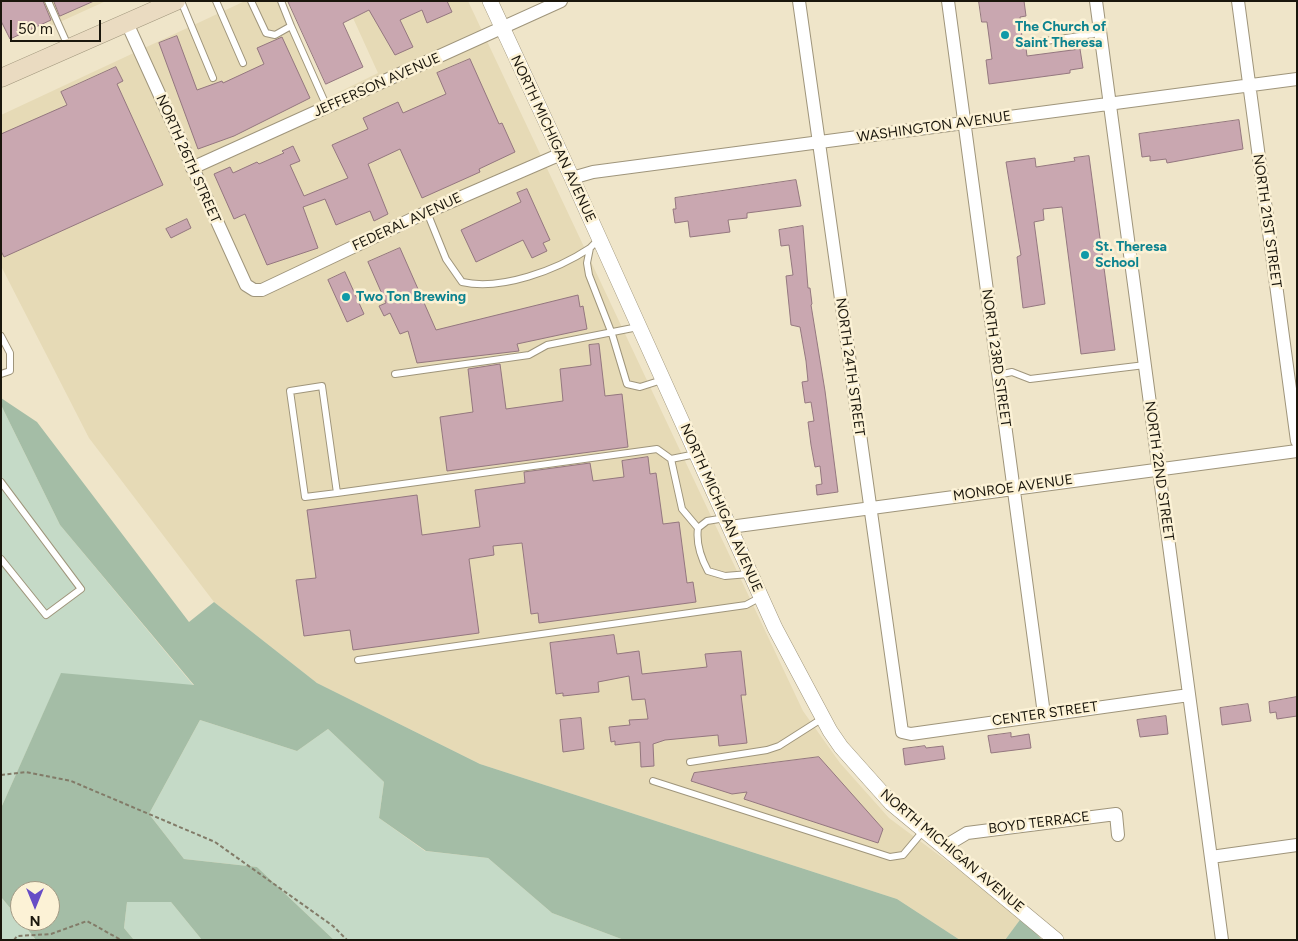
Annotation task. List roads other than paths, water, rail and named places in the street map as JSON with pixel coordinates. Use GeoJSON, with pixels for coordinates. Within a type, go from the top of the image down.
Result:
{"type":"FeatureCollection","features":[{"type":"Feature","properties":{"kind":"main road"},"geometry":{"type":"LineString","coordinates":[[2,77],[176,1]]}},
{"type":"Feature","properties":{"kind":"street","name":"NORTH MICHIGAN AVENUE"},"geometry":{"type":"LineString","coordinates":[[490,1],[572,178],[595,244],[639,326],[774,628],[823,718],[841,747],[891,803],[1056,940]]}},
{"type":"Feature","properties":{"kind":"street","name":"JEFFERSON AVENUE"},"geometry":{"type":"LineString","coordinates":[[192,168],[561,1]]}},
{"type":"Feature","properties":{"kind":"street","name":"NORTH 24TH STREET"},"geometry":{"type":"LineString","coordinates":[[799,1],[902,732]]}},
{"type":"Feature","properties":{"kind":"street","name":"NORTH 23RD STREET"},"geometry":{"type":"LineString","coordinates":[[948,1],[1044,714]]}},
{"type":"Feature","properties":{"kind":"street","name":"NORTH 22ND STREET"},"geometry":{"type":"LineString","coordinates":[[1096,1],[1222,940]]}},
{"type":"Feature","properties":{"kind":"street","name":"NORTH 21ST STREET"},"geometry":{"type":"LineString","coordinates":[[1238,1],[1297,441]]}},
{"type":"Feature","properties":{"kind":"street","name":"NORTH 26TH STREET"},"geometry":{"type":"LineString","coordinates":[[127,23],[246,285],[254,290]]}},
{"type":"Feature","properties":{"kind":"street","name":"WASHINGTON AVENUE"},"geometry":{"type":"LineString","coordinates":[[572,178],[593,172],[1297,80]]}},
{"type":"Feature","properties":{"kind":"street","name":"FEDERAL AVENUE"},"geometry":{"type":"LineString","coordinates":[[254,290],[262,290],[427,212],[560,154]]}},
{"type":"Feature","properties":{"kind":"street","name":"MONROE AVENUE"},"geometry":{"type":"LineString","coordinates":[[727,522],[870,507],[1297,451]]}},
{"type":"Feature","properties":{"kind":"street","name":"CENTER STREET"},"geometry":{"type":"LineString","coordinates":[[902,732],[911,734],[1189,694]]}},
{"type":"Feature","properties":{"kind":"street","name":"BOYD TERRACE"},"geometry":{"type":"LineString","coordinates":[[947,850],[952,842],[967,833],[1116,814],[1118,835]]}},
{"type":"Feature","properties":{"kind":"street"},"geometry":{"type":"LineString","coordinates":[[1211,857],[1297,845]]}},
{"type":"Feature","properties":{"kind":"lane"},"geometry":{"type":"LineString","coordinates":[[48,1],[70,48]]}},
{"type":"Feature","properties":{"kind":"lane"},"geometry":{"type":"LineString","coordinates":[[181,1],[213,78]]}},
{"type":"Feature","properties":{"kind":"lane"},"geometry":{"type":"LineString","coordinates":[[216,1],[243,63]]}},
{"type":"Feature","properties":{"kind":"lane"},"geometry":{"type":"LineString","coordinates":[[251,1],[266,33],[275,35],[291,26]]}},
{"type":"Feature","properties":{"kind":"lane"},"geometry":{"type":"LineString","coordinates":[[281,1],[327,107]]}},
{"type":"Feature","properties":{"kind":"lane"},"geometry":{"type":"LineString","coordinates":[[1032,43],[1100,32]]}},
{"type":"Feature","properties":{"kind":"lane"},"geometry":{"type":"LineString","coordinates":[[427,212],[446,259],[462,282],[476,285],[536,275],[570,262],[595,244]]}},
{"type":"Feature","properties":{"kind":"lane"},"geometry":{"type":"LineString","coordinates":[[595,244],[588,263],[589,275],[612,334],[627,384],[640,387],[663,380]]}},
{"type":"Feature","properties":{"kind":"lane"},"geometry":{"type":"LineString","coordinates":[[395,374],[529,355],[547,345],[612,334],[639,326]]}},
{"type":"Feature","properties":{"kind":"lane"},"geometry":{"type":"LineString","coordinates":[[1,336],[10,353],[10,371],[1,374]]}},
{"type":"Feature","properties":{"kind":"lane"},"geometry":{"type":"LineString","coordinates":[[998,374],[1012,372],[1030,379],[1145,365]]}},
{"type":"Feature","properties":{"kind":"lane"},"geometry":{"type":"LineString","coordinates":[[337,493],[322,386],[290,390],[305,497],[337,493],[657,449],[671,459],[682,508],[698,528]]}},
{"type":"Feature","properties":{"kind":"lane"},"geometry":{"type":"LineString","coordinates":[[671,459],[696,454]]}},
{"type":"Feature","properties":{"kind":"lane"},"geometry":{"type":"LineString","coordinates":[[1,482],[81,589],[46,615],[1,559]]}},
{"type":"Feature","properties":{"kind":"lane"},"geometry":{"type":"LineString","coordinates":[[727,522],[707,521],[698,528],[697,535],[702,560],[708,571],[725,576],[751,574]]}},
{"type":"Feature","properties":{"kind":"lane"},"geometry":{"type":"LineString","coordinates":[[358,660],[746,605],[761,597]]}},
{"type":"Feature","properties":{"kind":"lane"},"geometry":{"type":"LineString","coordinates":[[690,762],[767,750],[779,746],[823,718]]}},
{"type":"Feature","properties":{"kind":"lane"},"geometry":{"type":"LineString","coordinates":[[653,781],[890,857],[903,855],[924,830]]}},
{"type":"Feature","properties":{"kind":"place","name":"The Church of Saint Theresa"},"geometry":{"type":"Point","coordinates":[1005,35]}},
{"type":"Feature","properties":{"kind":"place","name":"St. Theresa School"},"geometry":{"type":"Point","coordinates":[1085,255]}},
{"type":"Feature","properties":{"kind":"place","name":"Two Ton Brewing"},"geometry":{"type":"Point","coordinates":[346,297]}}]}
